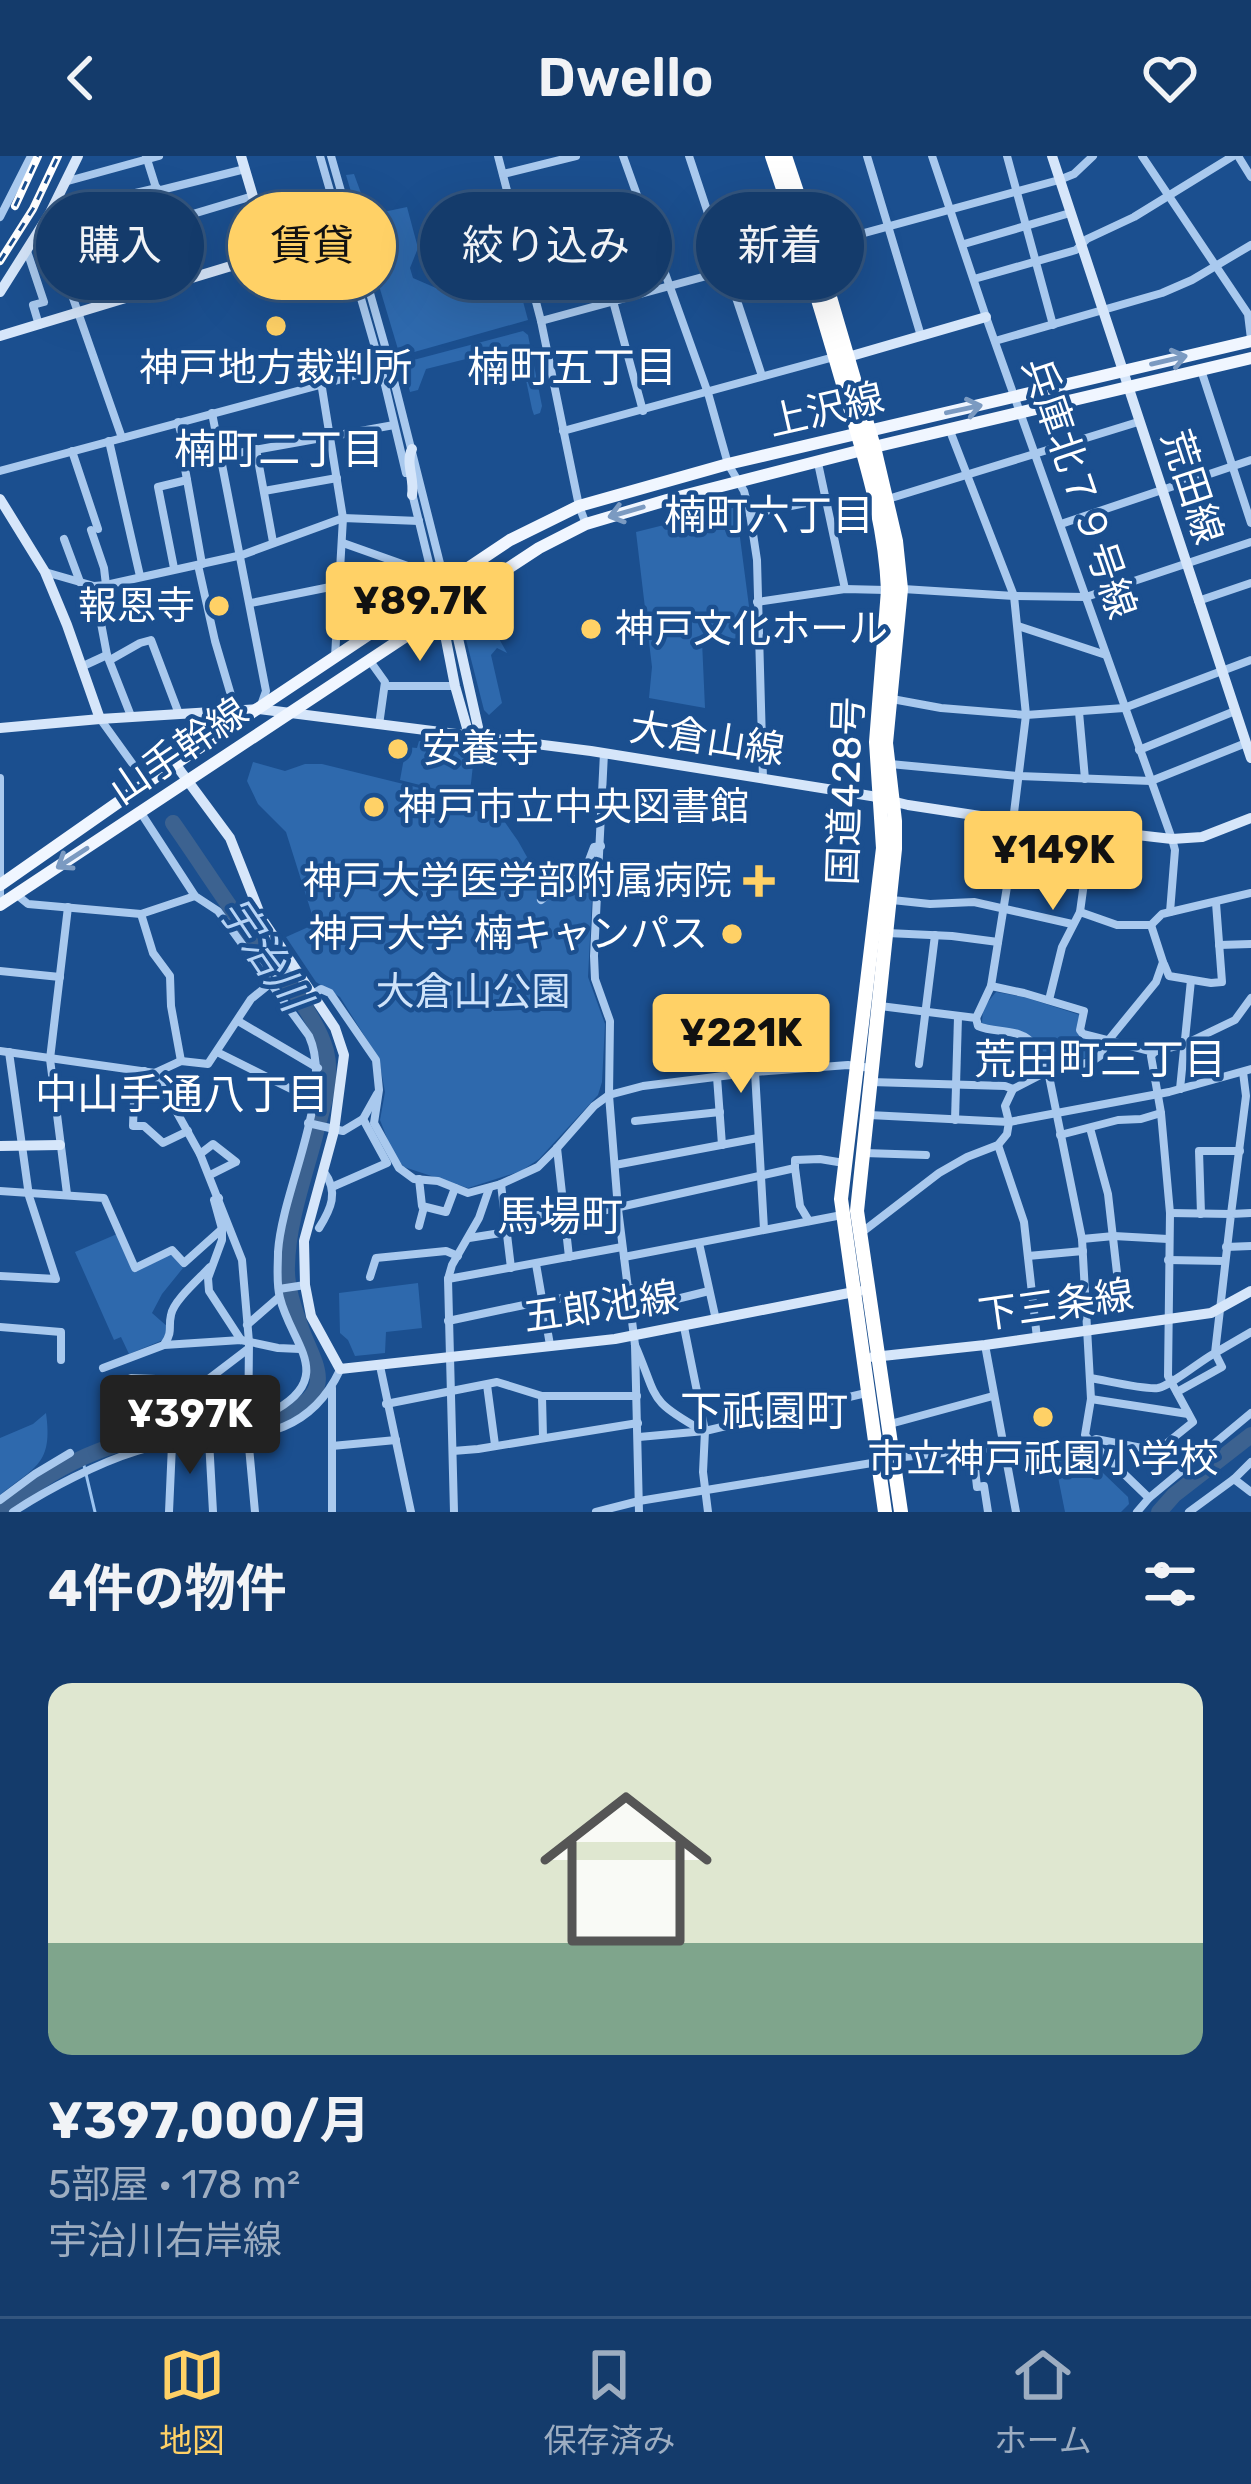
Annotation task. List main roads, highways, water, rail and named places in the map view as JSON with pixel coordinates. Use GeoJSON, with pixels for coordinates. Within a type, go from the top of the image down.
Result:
{"type":"FeatureCollection","features":[{"type":"Feature","properties":{"kind":"highway","name":"国道428号"},"geometry":{"type":"LineString","coordinates":[[772,156],[787,192]]}},
{"type":"Feature","properties":{"kind":"highway","name":"国道428号"},"geometry":{"type":"LineString","coordinates":[[785,156],[795,192]]}},
{"type":"Feature","properties":{"kind":"highway","name":"国道428号"},"geometry":{"type":"LineString","coordinates":[[825,300],[863,432],[888,499],[896,541],[887,799],[857,1210],[861,1291]]}},
{"type":"Feature","properties":{"kind":"highway","name":"国道428号"},"geometry":{"type":"LineString","coordinates":[[869,449],[895,590],[876,716],[896,850],[879,1005],[844,1163],[841,1199],[889,1425],[885,1512]]}},
{"type":"Feature","properties":{"kind":"highway","name":"国道428号"},"geometry":{"type":"LineString","coordinates":[[871,1357],[868,1392],[901,1512]]}},
{"type":"Feature","properties":{"kind":"main road","name":"上沢線"},"geometry":{"type":"LineString","coordinates":[[441,588],[510,540],[579,506],[728,464],[1251,340]]}},
{"type":"Feature","properties":{"kind":"main road","name":"上沢線"},"geometry":{"type":"LineString","coordinates":[[446,610],[539,548],[586,524],[738,481],[1251,358]]}},
{"type":"Feature","properties":{"kind":"main road","name":"山手幹線"},"geometry":{"type":"LineString","coordinates":[[1,884],[441,588]]}},
{"type":"Feature","properties":{"kind":"main road","name":"山手幹線"},"geometry":{"type":"LineString","coordinates":[[0,902],[446,610]]}},
{"type":"Feature","properties":{"kind":"waterway","name":"宇治川"},"geometry":{"type":"LineString","coordinates":[[2,1512],[48,1476],[98,1451],[151,1435],[277,1416],[309,1399],[318,1381],[291,1297],[287,1266],[294,1215],[326,1092],[326,1051],[299,998],[173,823]]}},
{"type":"Feature","properties":{"kind":"waterway"},"geometry":{"type":"LineString","coordinates":[[1159,1512],[1251,1435]]}},
{"type":"Feature","properties":{"kind":"waterway"},"geometry":{"type":"LineString","coordinates":[[82,1457],[95,1512]]}},
{"type":"Feature","properties":{"kind":"railway"},"geometry":{"type":"LineString","coordinates":[[15,206],[38,156]]}},
{"type":"Feature","properties":{"kind":"railway"},"geometry":{"type":"LineString","coordinates":[[0,261],[33,209],[58,156]]}},
{"type":"Feature","properties":{"kind":"place","name":"神戸地方裁判所"},"geometry":{"type":"Point","coordinates":[276,326]}},
{"type":"Feature","properties":{"kind":"place","name":"報恩寺"},"geometry":{"type":"Point","coordinates":[219,606]}},
{"type":"Feature","properties":{"kind":"place","name":"神戸文化ホール"},"geometry":{"type":"Point","coordinates":[591,629]}},
{"type":"Feature","properties":{"kind":"place","name":"安養寺"},"geometry":{"type":"Point","coordinates":[398,749]}},
{"type":"Feature","properties":{"kind":"place","name":"神戸市立中央図書館"},"geometry":{"type":"Point","coordinates":[374,807]}},
{"type":"Feature","properties":{"kind":"place","name":"神戸大学医学部附属病院"},"geometry":{"type":"Point","coordinates":[759,881]}},
{"type":"Feature","properties":{"kind":"place","name":"神戸大学 楠キャンパス"},"geometry":{"type":"Point","coordinates":[732,934]}},
{"type":"Feature","properties":{"kind":"place","name":"市立神戸祇園小学校"},"geometry":{"type":"Point","coordinates":[1043,1417]}},
{"type":"Feature","properties":{"kind":"district","name":"楠町五丁目"},"geometry":{"type":"Point","coordinates":[572,368]}},
{"type":"Feature","properties":{"kind":"district","name":"楠町二丁目"},"geometry":{"type":"Point","coordinates":[279,450]}},
{"type":"Feature","properties":{"kind":"district","name":"楠町六丁目"},"geometry":{"type":"Point","coordinates":[769,516]}},
{"type":"Feature","properties":{"kind":"district","name":"荒田町三丁目"},"geometry":{"type":"Point","coordinates":[1100,1060]}},
{"type":"Feature","properties":{"kind":"district","name":"中山手通八丁目"},"geometry":{"type":"Point","coordinates":[182,1095]}},
{"type":"Feature","properties":{"kind":"district","name":"馬場町"},"geometry":{"type":"Point","coordinates":[560,1217]}},
{"type":"Feature","properties":{"kind":"district","name":"下祇園町"},"geometry":{"type":"Point","coordinates":[764,1412]}},
{"type":"Feature","properties":{"kind":"park label","name":"大倉山公園"},"geometry":{"type":"Point","coordinates":[473,992]}}]}
